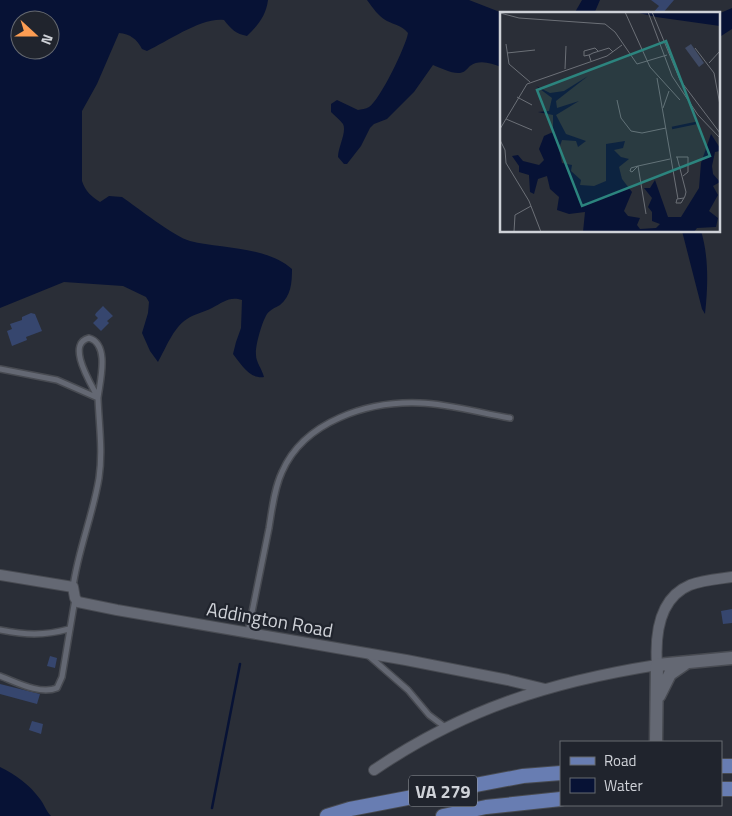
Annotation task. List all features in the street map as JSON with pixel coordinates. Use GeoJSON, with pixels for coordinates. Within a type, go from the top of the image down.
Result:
{"type":"FeatureCollection","features":[{"type":"Feature","properties":{"kind":"main road","name":"VA 279"},"geometry":{"type":"LineString","coordinates":[[327,816],[350,809],[523,776],[560,773]]}},
{"type":"Feature","properties":{"kind":"main road","name":"VA 279"},"geometry":{"type":"LineString","coordinates":[[443,816],[486,807],[560,799]]}},
{"type":"Feature","properties":{"kind":"street"},"geometry":{"type":"LineString","coordinates":[[0,575],[73,587],[75,598]]}},
{"type":"Feature","properties":{"kind":"street"},"geometry":{"type":"LineString","coordinates":[[656,741],[656,644],[663,612],[673,597],[688,586],[698,582],[732,576]]}},
{"type":"Feature","properties":{"kind":"street","name":"Addington Road"},"geometry":{"type":"LineString","coordinates":[[75,598],[78,602],[118,610],[366,653],[545,688]]}},
{"type":"Feature","properties":{"kind":"street"},"geometry":{"type":"LineString","coordinates":[[374,770],[401,752],[446,727],[496,705],[545,688],[657,665],[732,658]]}},
{"type":"Feature","properties":{"kind":"street"},"geometry":{"type":"LineString","coordinates":[[656,704],[668,677],[676,669],[689,661]]}},
{"type":"Feature","properties":{"kind":"lane"},"geometry":{"type":"LineString","coordinates":[[73,587],[98,480],[102,442],[98,398],[102,354],[98,343],[89,338],[81,342],[78,352],[82,366],[98,398]]}},
{"type":"Feature","properties":{"kind":"lane"},"geometry":{"type":"LineString","coordinates":[[0,369],[57,380],[98,398]]}},
{"type":"Feature","properties":{"kind":"lane"},"geometry":{"type":"LineString","coordinates":[[248,632],[277,486],[288,460],[310,435],[330,423],[364,409],[401,403],[432,404],[510,418]]}},
{"type":"Feature","properties":{"kind":"lane"},"geometry":{"type":"LineString","coordinates":[[0,676],[32,688],[46,690],[57,688],[62,677],[75,598]]}},
{"type":"Feature","properties":{"kind":"lane"},"geometry":{"type":"LineString","coordinates":[[0,630],[35,635],[69,629]]}},
{"type":"Feature","properties":{"kind":"lane"},"geometry":{"type":"LineString","coordinates":[[366,653],[408,690],[429,715],[446,727]]}},
{"type":"Feature","properties":{"kind":"water"},"geometry":{"type":"Polygon","coordinates":[[[0,0],[268,0],[261,20],[247,36],[234,31],[224,20],[215,20],[185,31],[147,51],[142,49],[133,38],[119,33],[97,84],[82,111],[82,181],[87,191],[94,198],[100,202],[109,196],[122,197],[165,228],[190,241],[256,252],[269,256],[292,269],[291,284],[287,298],[267,314],[259,334],[256,358],[264,377],[254,376],[242,366],[233,354],[241,328],[242,300],[227,300],[187,319],[174,333],[158,362],[150,351],[142,333],[148,313],[149,302],[146,297],[123,286],[64,282],[0,308],[0,0]]]}},
{"type":"Feature","properties":{"kind":"water"},"geometry":{"type":"Polygon","coordinates":[[[367,0],[469,0],[500,12],[500,67],[481,62],[470,66],[463,72],[457,73],[433,65],[414,92],[387,119],[374,124],[370,128],[361,146],[347,164],[344,164],[338,157],[344,127],[342,122],[331,112],[331,104],[337,100],[358,110],[369,107],[392,72],[408,33],[376,12],[367,0]]]}},
{"type":"Feature","properties":{"kind":"water"},"geometry":{"type":"Polygon","coordinates":[[[582,0],[600,0],[595,12],[575,12],[582,0]]]}},
{"type":"Feature","properties":{"kind":"water"},"geometry":{"type":"Polygon","coordinates":[[[732,8],[732,29],[720,37],[720,13],[732,8]]]}},
{"type":"Feature","properties":{"kind":"water"},"geometry":{"type":"Polygon","coordinates":[[[682,232],[701,232],[704,241],[707,272],[705,314],[702,309],[682,232]]]}},
{"type":"Feature","properties":{"kind":"water"},"geometry":{"type":"Polygon","coordinates":[[[0,767],[27,784],[51,816],[0,816],[0,767]]]}},
{"type":"Feature","properties":{"kind":"building"},"geometry":{"type":"Polygon","coordinates":[[[651,0],[674,0],[664,12],[654,12],[659,6],[651,0]]]}},
{"type":"Feature","properties":{"kind":"building"},"geometry":{"type":"Polygon","coordinates":[[[103,306],[113,316],[107,321],[109,323],[101,331],[93,323],[98,318],[95,315],[96,313],[103,306]]]}},
{"type":"Feature","properties":{"kind":"building"},"geometry":{"type":"Polygon","coordinates":[[[31,313],[35,314],[42,331],[26,337],[27,340],[12,346],[7,331],[12,329],[10,324],[22,320],[22,317],[31,313]]]}},
{"type":"Feature","properties":{"kind":"building"},"geometry":{"type":"Polygon","coordinates":[[[732,609],[732,623],[723,624],[721,611],[732,609]]]}},
{"type":"Feature","properties":{"kind":"building"},"geometry":{"type":"Polygon","coordinates":[[[50,656],[57,658],[55,668],[47,666],[50,656]]]}},
{"type":"Feature","properties":{"kind":"building"},"geometry":{"type":"Polygon","coordinates":[[[0,684],[40,694],[37,704],[0,694],[0,684]]]}},
{"type":"Feature","properties":{"kind":"building"},"geometry":{"type":"Polygon","coordinates":[[[32,721],[43,724],[41,734],[29,730],[32,721]]]}},
{"type":"Feature","properties":{"kind":"waterway"},"geometry":{"type":"LineString","coordinates":[[212,808],[240,664]]}}]}
